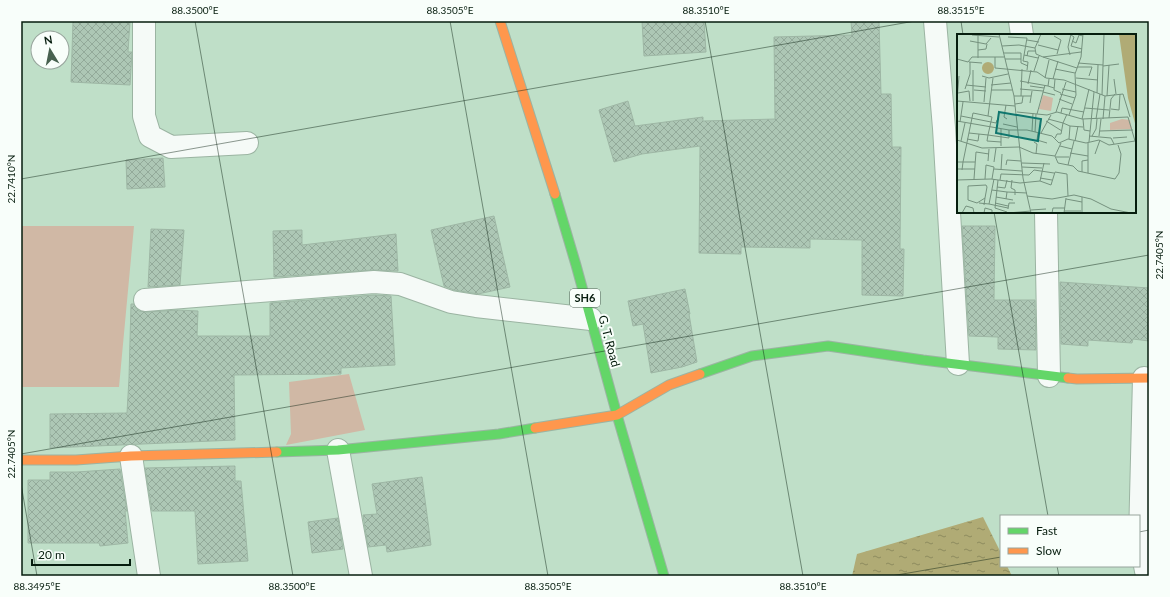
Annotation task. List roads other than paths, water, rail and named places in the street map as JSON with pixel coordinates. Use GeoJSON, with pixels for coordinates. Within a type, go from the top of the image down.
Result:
{"type":"FeatureCollection","features":[{"type":"Feature","properties":{"kind":"street"},"geometry":{"type":"LineString","coordinates":[[144,21],[144,116],[150,136],[171,147],[247,143]]}},
{"type":"Feature","properties":{"kind":"street","name":"G. T. Road"},"geometry":{"type":"LineString","coordinates":[[500,21],[543,154],[576,265],[617,415],[664,576]]}},
{"type":"Feature","properties":{"kind":"street"},"geometry":{"type":"LineString","coordinates":[[935,21],[944,128],[958,364]]}},
{"type":"Feature","properties":{"kind":"street"},"geometry":{"type":"LineString","coordinates":[[1020,21],[1022,34]]}},
{"type":"Feature","properties":{"kind":"street"},"geometry":{"type":"LineString","coordinates":[[1046,213],[1049,376]]}},
{"type":"Feature","properties":{"kind":"street"},"geometry":{"type":"LineString","coordinates":[[145,300],[374,282],[400,284],[450,302],[591,319]]}},
{"type":"Feature","properties":{"kind":"street"},"geometry":{"type":"LineString","coordinates":[[21,460],[76,460],[131,456],[338,450],[499,434],[617,415],[670,385],[752,356],[828,346],[1076,379],[1146,378],[1140,539],[1146,571],[1149,575]]}},
{"type":"Feature","properties":{"kind":"street"},"geometry":{"type":"LineString","coordinates":[[338,450],[361,576]]}},
{"type":"Feature","properties":{"kind":"street"},"geometry":{"type":"LineString","coordinates":[[131,456],[148,576]]}},
{"type":"Feature","properties":{"kind":"water"},"geometry":{"type":"Polygon","coordinates":[[[983,517],[1000,551],[1000,567],[1008,567],[1012,576],[852,576],[857,554],[983,517]]]}}]}
